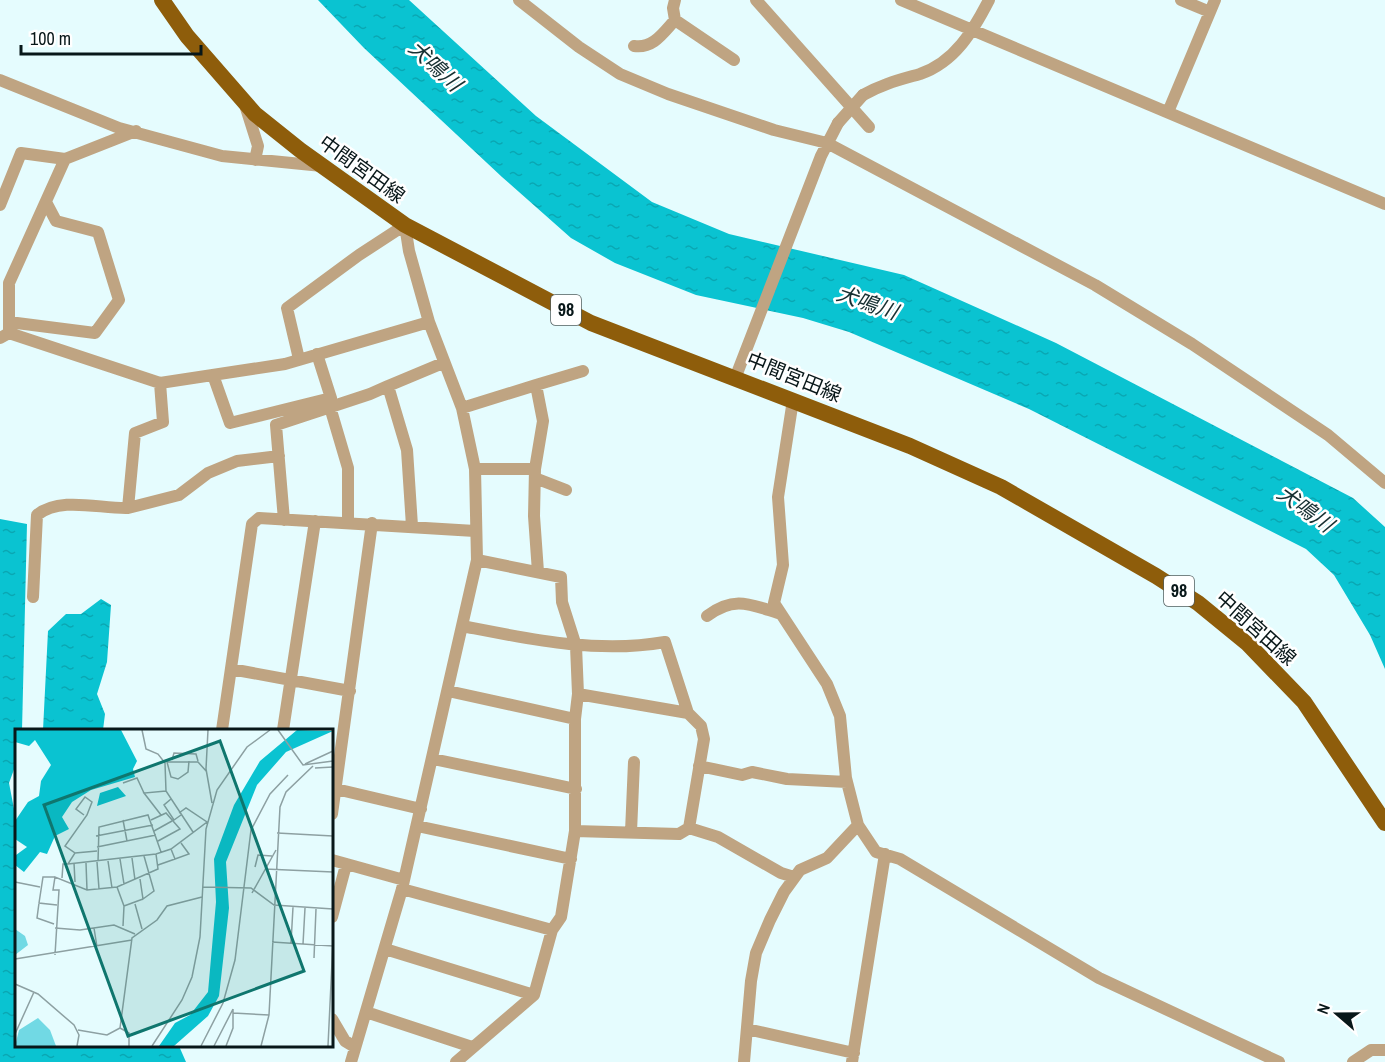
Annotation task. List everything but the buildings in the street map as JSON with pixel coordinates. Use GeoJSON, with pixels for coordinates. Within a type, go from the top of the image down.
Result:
{"type":"FeatureCollection","features":[{"type":"Feature","properties":{"kind":"main road","name":"中間宮田線"},"geometry":{"type":"LineString","coordinates":[[162,0],[187,36],[255,114],[405,225],[591,323],[740,369],[793,400],[910,446],[1001,488],[1156,576],[1198,603],[1247,643],[1304,702],[1385,823]]}},
{"type":"Feature","properties":{"kind":"street"},"geometry":{"type":"LineString","coordinates":[[519,0],[579,47],[620,74],[668,94],[753,123],[827,143],[1084,280],[1192,344],[1328,435],[1385,483]]}},
{"type":"Feature","properties":{"kind":"street"},"geometry":{"type":"LineString","coordinates":[[675,0],[673,8],[675,20],[734,60]]}},
{"type":"Feature","properties":{"kind":"street"},"geometry":{"type":"LineString","coordinates":[[756,0],[768,6],[869,127]]}},
{"type":"Feature","properties":{"kind":"street"},"geometry":{"type":"LineString","coordinates":[[901,0],[1385,204]]}},
{"type":"Feature","properties":{"kind":"street"},"geometry":{"type":"LineString","coordinates":[[740,369],[821,156],[838,123],[863,96],[880,85],[920,73],[952,55],[972,31],[989,0]]}},
{"type":"Feature","properties":{"kind":"street"},"geometry":{"type":"LineString","coordinates":[[1180,0],[1209,12]]}},
{"type":"Feature","properties":{"kind":"street"},"geometry":{"type":"LineString","coordinates":[[1168,111],[1215,0]]}},
{"type":"Feature","properties":{"kind":"street"},"geometry":{"type":"LineString","coordinates":[[634,46],[642,48],[652,44],[675,20]]}},
{"type":"Feature","properties":{"kind":"street"},"geometry":{"type":"LineString","coordinates":[[0,80],[119,128],[222,156],[323,166]]}},
{"type":"Feature","properties":{"kind":"street"},"geometry":{"type":"LineString","coordinates":[[244,101],[258,146],[255,160]]}},
{"type":"Feature","properties":{"kind":"street"},"geometry":{"type":"LineString","coordinates":[[0,205],[21,153],[65,159],[136,131]]}},
{"type":"Feature","properties":{"kind":"street"},"geometry":{"type":"LineString","coordinates":[[6,331],[5,289],[65,159]]}},
{"type":"Feature","properties":{"kind":"street"},"geometry":{"type":"LineString","coordinates":[[6,331],[95,333],[119,300],[98,232],[56,221],[46,202]]}},
{"type":"Feature","properties":{"kind":"street"},"geometry":{"type":"LineString","coordinates":[[299,359],[287,308],[359,255],[405,225],[409,251],[429,322],[462,408],[475,469],[477,560],[403,885],[351,1062]]}},
{"type":"Feature","properties":{"kind":"street"},"geometry":{"type":"LineString","coordinates":[[6,331],[160,383],[299,359],[429,322]]}},
{"type":"Feature","properties":{"kind":"street"},"geometry":{"type":"LineString","coordinates":[[213,375],[230,423],[331,398],[317,354]]}},
{"type":"Feature","properties":{"kind":"street"},"geometry":{"type":"LineString","coordinates":[[284,520],[276,425],[388,386],[443,363]]}},
{"type":"Feature","properties":{"kind":"street"},"geometry":{"type":"LineString","coordinates":[[462,408],[584,371]]}},
{"type":"Feature","properties":{"kind":"street"},"geometry":{"type":"LineString","coordinates":[[128,508],[135,433],[163,422],[160,383]]}},
{"type":"Feature","properties":{"kind":"street"},"geometry":{"type":"LineString","coordinates":[[536,385],[543,421],[535,474],[534,516],[538,572]]}},
{"type":"Feature","properties":{"kind":"street"},"geometry":{"type":"LineString","coordinates":[[388,386],[407,450],[411,526]]}},
{"type":"Feature","properties":{"kind":"street"},"geometry":{"type":"LineString","coordinates":[[793,400],[778,497],[783,565],[774,603],[778,613],[807,649],[827,684],[840,716],[847,782],[858,825],[876,852],[900,859],[1132,996],[1279,1062]]}},
{"type":"Feature","properties":{"kind":"street"},"geometry":{"type":"LineString","coordinates":[[330,407],[348,468],[348,522]]}},
{"type":"Feature","properties":{"kind":"street"},"geometry":{"type":"LineString","coordinates":[[33,597],[37,514],[45,508],[69,505],[128,508],[179,495],[208,473],[237,461],[279,456]]}},
{"type":"Feature","properties":{"kind":"street"},"geometry":{"type":"LineString","coordinates":[[475,469],[535,474],[566,490]]}},
{"type":"Feature","properties":{"kind":"street"},"geometry":{"type":"LineString","coordinates":[[222,729],[252,524],[259,518],[475,531]]}},
{"type":"Feature","properties":{"kind":"street"},"geometry":{"type":"LineString","coordinates":[[284,729],[315,521]]}},
{"type":"Feature","properties":{"kind":"street"},"geometry":{"type":"LineString","coordinates":[[333,808],[372,524]]}},
{"type":"Feature","properties":{"kind":"street"},"geometry":{"type":"LineString","coordinates":[[456,1062],[534,995],[552,930],[561,917],[575,831],[575,719],[578,694],[575,644],[562,602],[561,577],[477,560]]}},
{"type":"Feature","properties":{"kind":"street"},"geometry":{"type":"LineString","coordinates":[[707,616],[718,607],[735,602],[778,613]]}},
{"type":"Feature","properties":{"kind":"street"},"geometry":{"type":"LineString","coordinates":[[462,626],[567,645],[634,648],[664,642],[688,713],[701,726],[704,739],[688,828],[679,834],[575,831]]}},
{"type":"Feature","properties":{"kind":"street"},"geometry":{"type":"LineString","coordinates":[[231,669],[350,691]]}},
{"type":"Feature","properties":{"kind":"street"},"geometry":{"type":"LineString","coordinates":[[448,691],[575,719]]}},
{"type":"Feature","properties":{"kind":"street"},"geometry":{"type":"LineString","coordinates":[[578,694],[688,713]]}},
{"type":"Feature","properties":{"kind":"street"},"geometry":{"type":"LineString","coordinates":[[433,759],[576,789]]}},
{"type":"Feature","properties":{"kind":"street"},"geometry":{"type":"LineString","coordinates":[[631,832],[634,762]]}},
{"type":"Feature","properties":{"kind":"street"},"geometry":{"type":"LineString","coordinates":[[699,766],[742,775],[752,772],[787,779],[847,782]]}},
{"type":"Feature","properties":{"kind":"street"},"geometry":{"type":"LineString","coordinates":[[336,789],[421,809]]}},
{"type":"Feature","properties":{"kind":"street"},"geometry":{"type":"LineString","coordinates":[[744,1062],[751,981],[756,953],[784,892],[800,870],[827,858],[858,825]]}},
{"type":"Feature","properties":{"kind":"street"},"geometry":{"type":"LineString","coordinates":[[417,826],[571,859]]}},
{"type":"Feature","properties":{"kind":"street"},"geometry":{"type":"LineString","coordinates":[[688,828],[718,837],[794,877]]}},
{"type":"Feature","properties":{"kind":"street"},"geometry":{"type":"LineString","coordinates":[[747,1029],[853,1058],[885,854]]}},
{"type":"Feature","properties":{"kind":"street"},"geometry":{"type":"LineString","coordinates":[[333,860],[403,885],[552,930]]}},
{"type":"Feature","properties":{"kind":"street"},"geometry":{"type":"LineString","coordinates":[[333,913],[346,865]]}},
{"type":"Feature","properties":{"kind":"street"},"geometry":{"type":"LineString","coordinates":[[385,949],[534,995]]}},
{"type":"Feature","properties":{"kind":"street"},"geometry":{"type":"LineString","coordinates":[[366,1012],[472,1047]]}},
{"type":"Feature","properties":{"kind":"street"},"geometry":{"type":"LineString","coordinates":[[333,1021],[345,1041],[356,1047]]}},
{"type":"Feature","properties":{"kind":"street"},"geometry":{"type":"LineString","coordinates":[[1353,1062],[1371,1050],[1385,1050]]}},
{"type":"Feature","properties":{"kind":"water","name":"犬鳴川"},"geometry":{"type":"Polygon","coordinates":[[[318,0],[409,0],[536,116],[652,202],[729,234],[904,275],[1056,343],[1353,498],[1385,527],[1385,669],[1370,635],[1334,575],[1306,549],[1029,409],[849,332],[803,318],[696,295],[615,263],[571,238],[364,48],[318,0]]]}},
{"type":"Feature","properties":{"kind":"water"},"geometry":{"type":"Polygon","coordinates":[[[0,519],[27,524],[22,729],[15,729],[15,767],[9,783],[15,814],[15,1047],[179,1047],[186,1062],[0,1062],[0,519]]]}},
{"type":"Feature","properties":{"kind":"water"},"geometry":{"type":"Polygon","coordinates":[[[101,599],[111,605],[107,662],[97,694],[105,714],[103,729],[43,729],[48,631],[66,614],[81,614],[101,599]]]}}]}
